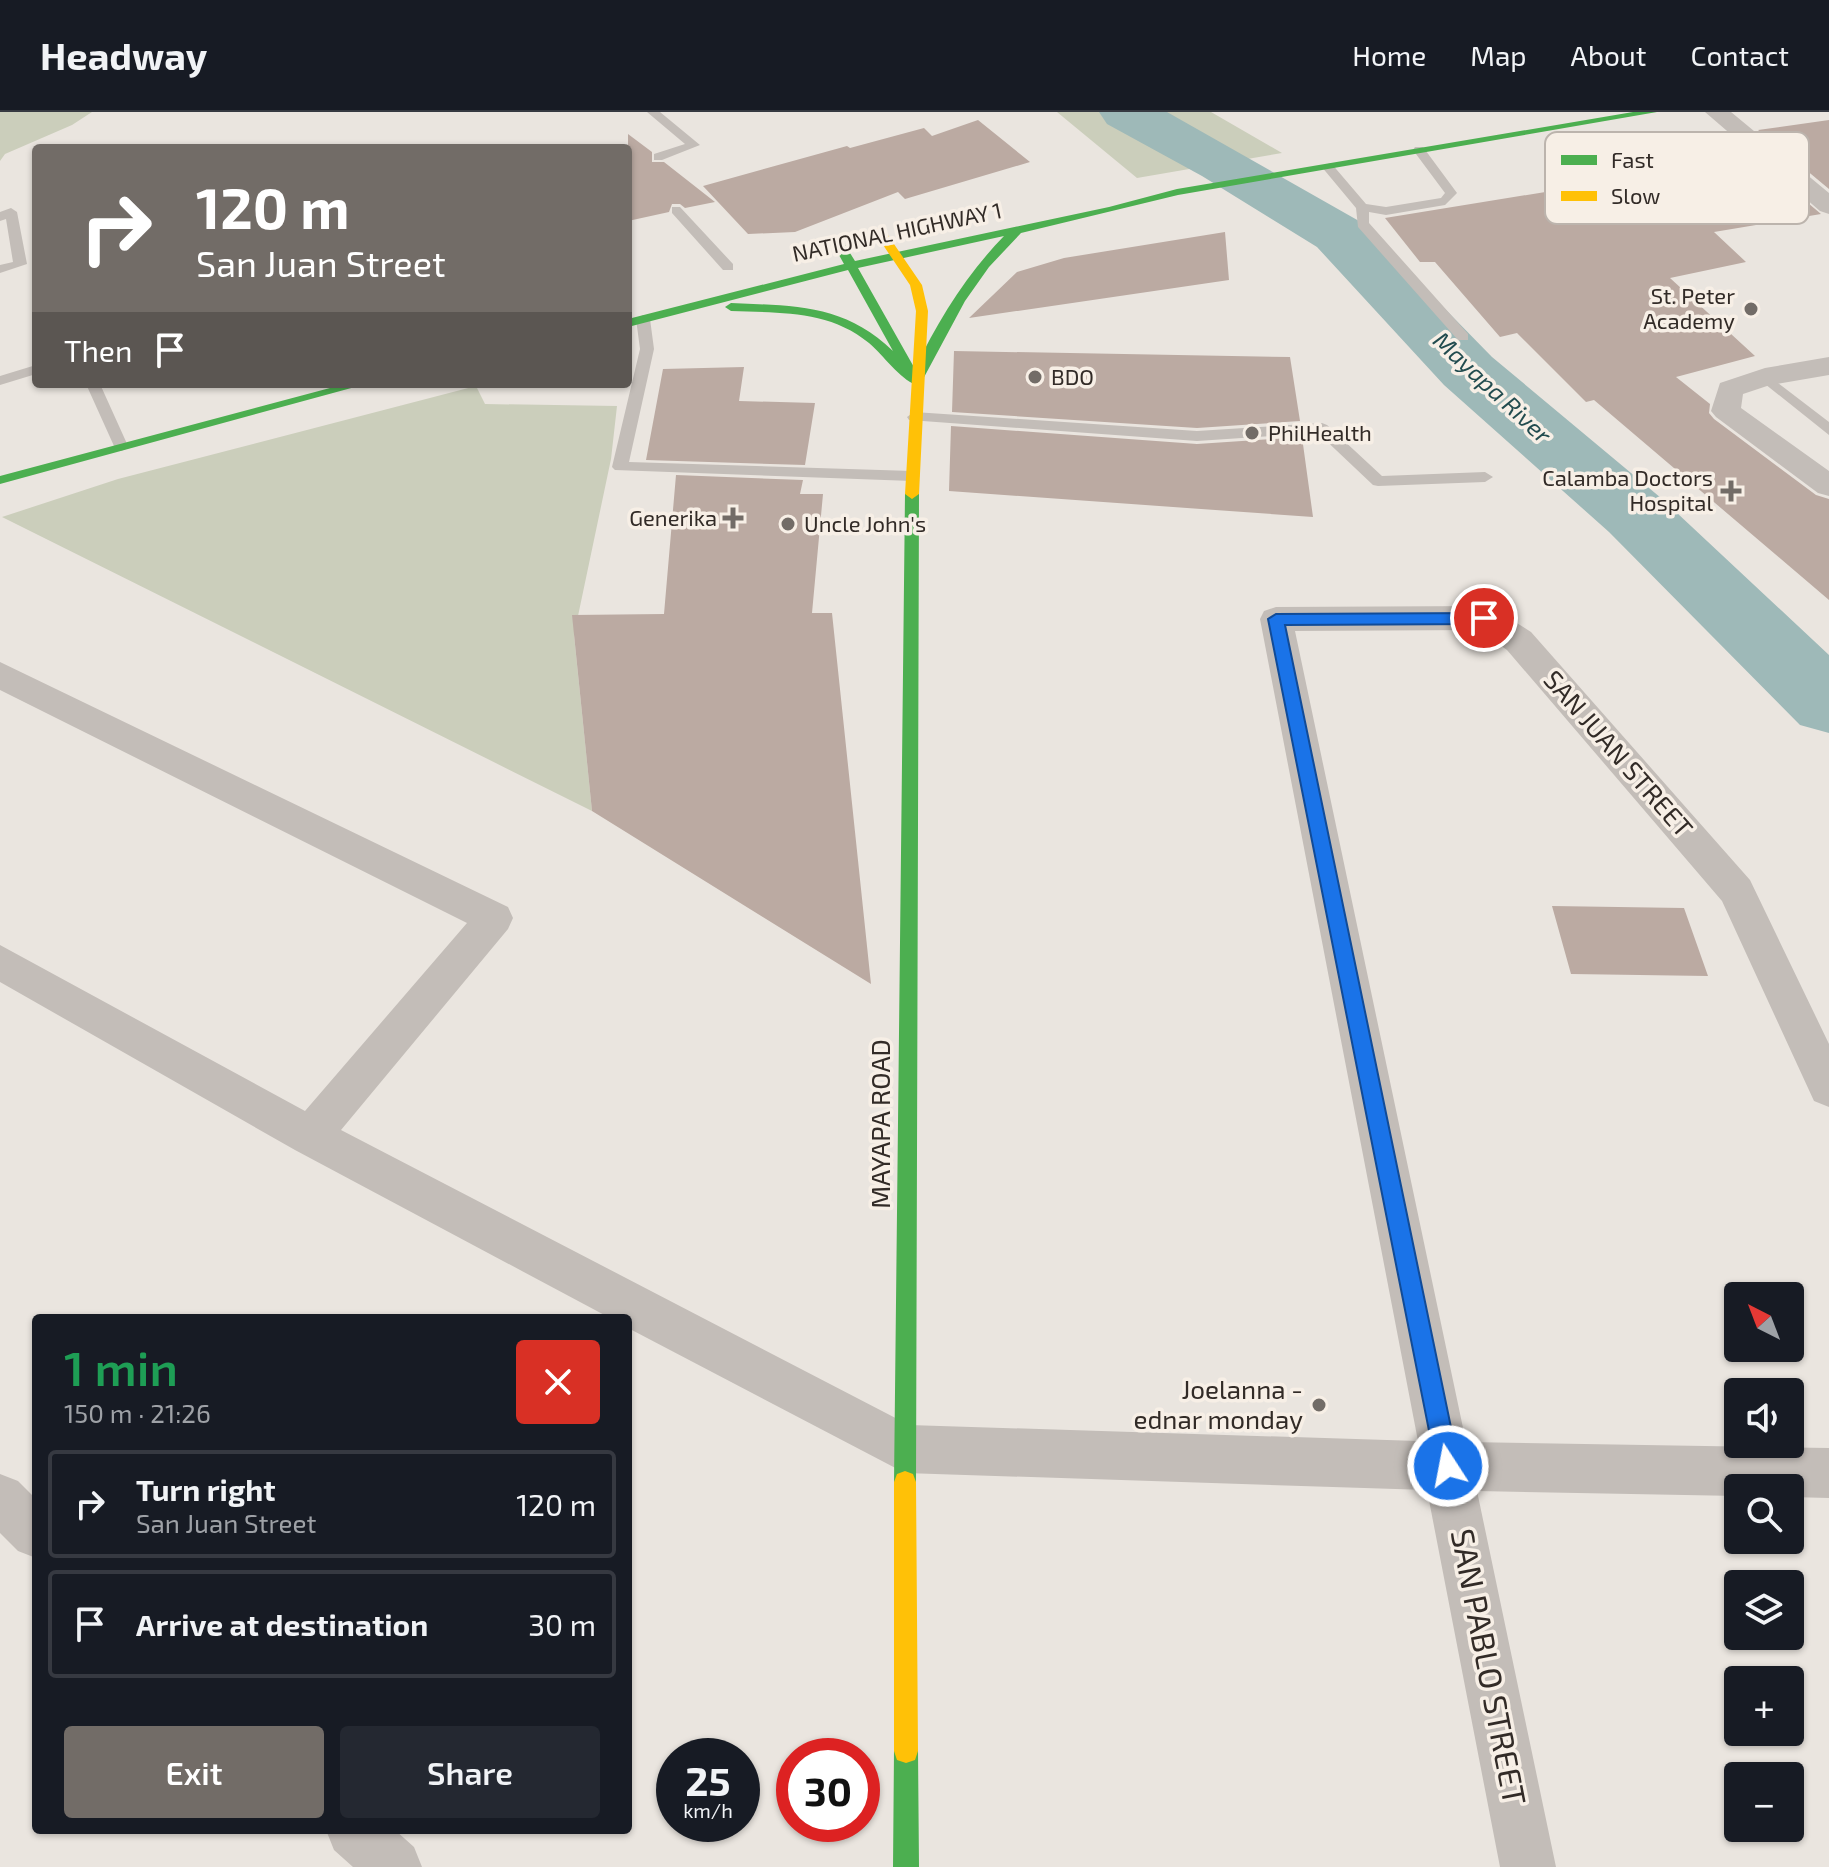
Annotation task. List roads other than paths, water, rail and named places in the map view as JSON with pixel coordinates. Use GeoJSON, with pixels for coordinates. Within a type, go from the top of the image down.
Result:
{"type":"FeatureCollection","features":[{"type":"Feature","properties":{"kind":"main road","name":"NATIONAL HIGHWAY 1"},"geometry":{"type":"LineString","coordinates":[[636,321],[852,265],[1016,231],[1177,192],[1652,112]]}},
{"type":"Feature","properties":{"kind":"main road","name":"NATIONAL HIGHWAY 1"},"geometry":{"type":"LineString","coordinates":[[1107,193],[1177,192]]}},
{"type":"Feature","properties":{"kind":"main road"},"geometry":{"type":"LineString","coordinates":[[916,381],[941,325],[964,287],[1016,231]]}},
{"type":"Feature","properties":{"kind":"main road","name":"NATIONAL HIGHWAY 1"},"geometry":{"type":"LineString","coordinates":[[815,243],[865,233]]}},
{"type":"Feature","properties":{"kind":"main road"},"geometry":{"type":"LineString","coordinates":[[865,233],[852,265],[916,381]]}},
{"type":"Feature","properties":{"kind":"main road","name":"MAYAPA ROAD"},"geometry":{"type":"LineString","coordinates":[[865,233],[897,256],[921,298],[912,476],[905,1449],[906,1867]]}},
{"type":"Feature","properties":{"kind":"main road"},"geometry":{"type":"LineString","coordinates":[[701,304],[814,314],[838,320],[865,334],[916,381]]}},
{"type":"Feature","properties":{"kind":"main road"},"geometry":{"type":"LineString","coordinates":[[0,480],[345,388]]}},
{"type":"Feature","properties":{"kind":"street"},"geometry":{"type":"LineString","coordinates":[[1717,112],[1741,132]]}},
{"type":"Feature","properties":{"kind":"street"},"geometry":{"type":"LineString","coordinates":[[1809,189],[1829,206]]}},
{"type":"Feature","properties":{"kind":"street"},"geometry":{"type":"LineString","coordinates":[[1829,366],[1765,377],[1730,389],[1726,411],[1829,486]]}},
{"type":"Feature","properties":{"kind":"street","name":"SAN JUAN STREET"},"geometry":{"type":"LineString","coordinates":[[1448,1466],[1276,619],[1484,618],[1519,641],[1737,891],[1829,1088]]}},
{"type":"Feature","properties":{"kind":"street"},"geometry":{"type":"LineString","coordinates":[[0,675],[494,918],[310,1136]]}},
{"type":"Feature","properties":{"kind":"street"},"geometry":{"type":"LineString","coordinates":[[0,962],[310,1136],[905,1449],[1448,1466],[1829,1473]]}},
{"type":"Feature","properties":{"kind":"street","name":"SAN PABLO STREET"},"geometry":{"type":"LineString","coordinates":[[1448,1466],[1528,1867]]}},
{"type":"Feature","properties":{"kind":"street"},"geometry":{"type":"LineString","coordinates":[[0,1499],[32,1529]]}},
{"type":"Feature","properties":{"kind":"street"},"geometry":{"type":"LineString","coordinates":[[358,1834],[394,1867]]}},
{"type":"Feature","properties":{"kind":"lane"},"geometry":{"type":"LineString","coordinates":[[653,112],[694,145],[658,157]]}},
{"type":"Feature","properties":{"kind":"lane"},"geometry":{"type":"LineString","coordinates":[[1320,167],[1362,207],[1386,211],[1445,201],[1451,193],[1419,150]]}},
{"type":"Feature","properties":{"kind":"lane"},"geometry":{"type":"LineString","coordinates":[[1362,207],[1363,224],[1463,337]]}},
{"type":"Feature","properties":{"kind":"lane"},"geometry":{"type":"LineString","coordinates":[[676,210],[728,267]]}},
{"type":"Feature","properties":{"kind":"lane"},"geometry":{"type":"LineString","coordinates":[[0,217],[11,212],[20,264],[0,269]]}},
{"type":"Feature","properties":{"kind":"lane"},"geometry":{"type":"LineString","coordinates":[[636,321],[647,349],[620,467],[912,476]]}},
{"type":"Feature","properties":{"kind":"lane"},"geometry":{"type":"LineString","coordinates":[[0,381],[32,370]]}},
{"type":"Feature","properties":{"kind":"lane"},"geometry":{"type":"LineString","coordinates":[[1765,377],[1829,430]]}},
{"type":"Feature","properties":{"kind":"lane"},"geometry":{"type":"LineString","coordinates":[[95,388],[121,446]]}},
{"type":"Feature","properties":{"kind":"lane"},"geometry":{"type":"LineString","coordinates":[[914,417],[1197,436],[1322,428],[1378,481],[1485,477]]}},
{"type":"Feature","properties":{"kind":"waterway","name":"Mayapa River"},"geometry":{"type":"LineString","coordinates":[[1126,112],[1222,164],[1338,234],[1468,371],[1635,515],[1829,703]]}},
{"type":"Feature","properties":{"kind":"place","name":"St. Peter Academy"},"geometry":{"type":"Point","coordinates":[1751,309]}},
{"type":"Feature","properties":{"kind":"place","name":"BDO"},"geometry":{"type":"Point","coordinates":[1035,377]}},
{"type":"Feature","properties":{"kind":"place","name":"PhilHealth"},"geometry":{"type":"Point","coordinates":[1252,433]}},
{"type":"Feature","properties":{"kind":"place","name":"Calamba Doctors Hospital"},"geometry":{"type":"Point","coordinates":[1731,491]}},
{"type":"Feature","properties":{"kind":"place","name":"Generika"},"geometry":{"type":"Point","coordinates":[733,518]}},
{"type":"Feature","properties":{"kind":"place","name":"Uncle John's"},"geometry":{"type":"Point","coordinates":[788,524]}},
{"type":"Feature","properties":{"kind":"place","name":"Joelanna - ednar monday"},"geometry":{"type":"Point","coordinates":[1319,1405]}}]}
